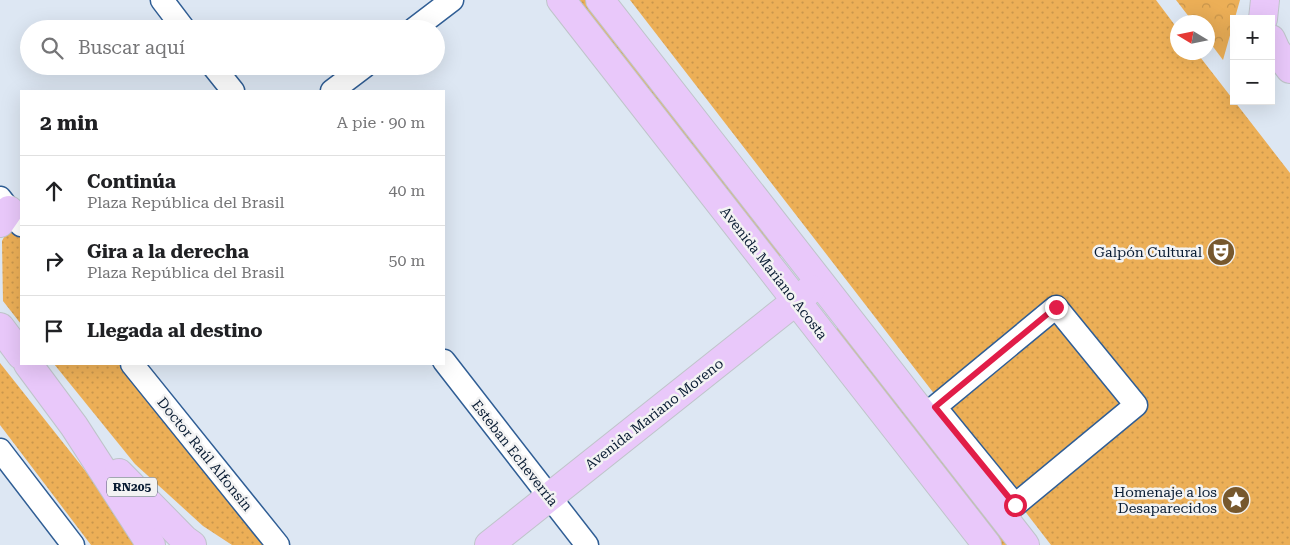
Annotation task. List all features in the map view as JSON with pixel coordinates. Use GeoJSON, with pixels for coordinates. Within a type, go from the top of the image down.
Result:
{"type":"FeatureCollection","features":[{"type":"Feature","properties":{"kind":"main road","name":"Avenida Mariano Acosta"},"geometry":{"type":"LineString","coordinates":[[561,0],[987,545]]}},
{"type":"Feature","properties":{"kind":"main road"},"geometry":{"type":"LineString","coordinates":[[600,0],[1025,545]]}},
{"type":"Feature","properties":{"kind":"main road"},"geometry":{"type":"LineString","coordinates":[[1263,15],[1264,0]]}},
{"type":"Feature","properties":{"kind":"main road"},"geometry":{"type":"LineString","coordinates":[[1275,48],[1290,70]]}},
{"type":"Feature","properties":{"kind":"main road","name":"Avenida Mariano Moreno"},"geometry":{"type":"LineString","coordinates":[[489,545],[820,282]]}},
{"type":"Feature","properties":{"kind":"main road"},"geometry":{"type":"LineString","coordinates":[[0,324],[20,354]]}},
{"type":"Feature","properties":{"kind":"main road","name":"RN205"},"geometry":{"type":"LineString","coordinates":[[29,365],[74,426],[151,545]]}},
{"type":"Feature","properties":{"kind":"main road","name":"RN205"},"geometry":{"type":"LineString","coordinates":[[74,426],[145,500],[192,545]]}},
{"type":"Feature","properties":{"kind":"street"},"geometry":{"type":"LineString","coordinates":[[162,0],[177,20]]}},
{"type":"Feature","properties":{"kind":"street"},"geometry":{"type":"LineString","coordinates":[[426,20],[452,0]]}},
{"type":"Feature","properties":{"kind":"street"},"geometry":{"type":"LineString","coordinates":[[220,75],[232,90]]}},
{"type":"Feature","properties":{"kind":"street"},"geometry":{"type":"LineString","coordinates":[[333,90],[353,75]]}},
{"type":"Feature","properties":{"kind":"street"},"geometry":{"type":"LineString","coordinates":[[1056,307],[1136,405],[1015,505],[935,407],[1056,307]]}},
{"type":"Feature","properties":{"kind":"street","name":"Esteban Echeverría"},"geometry":{"type":"LineString","coordinates":[[445,362],[587,545]]}},
{"type":"Feature","properties":{"kind":"street","name":"Doctor Raúl Alfonsín"},"geometry":{"type":"LineString","coordinates":[[133,365],[278,545]]}},
{"type":"Feature","properties":{"kind":"street"},"geometry":{"type":"LineString","coordinates":[[0,450],[73,545]]}},
{"type":"Feature","properties":{"kind":"green space"},"geometry":{"type":"Polygon","coordinates":[[[579,0],[587,0],[784,253],[779,257],[579,0]]]}},
{"type":"Feature","properties":{"kind":"green space"},"geometry":{"type":"Polygon","coordinates":[[[630,0],[1156,0],[1170,19],[1170,60],[1202,60],[1230,96],[1230,105],[1237,105],[1290,173],[1290,545],[1051,545],[630,0]]]}},
{"type":"Feature","properties":{"kind":"green space"},"geometry":{"type":"Polygon","coordinates":[[[1176,0],[1240,0],[1236,15],[1230,15],[1230,35],[1223,60],[1215,49],[1215,15],[1188,15],[1176,0]]]}},
{"type":"Feature","properties":{"kind":"green space"},"geometry":{"type":"Polygon","coordinates":[[[11,224],[20,237],[20,323],[3,301],[2,241],[11,224]]]}},
{"type":"Feature","properties":{"kind":"green space"},"geometry":{"type":"Polygon","coordinates":[[[839,327],[1008,545],[1000,545],[834,331],[839,327]]]}},
{"type":"Feature","properties":{"kind":"green space"},"geometry":{"type":"Polygon","coordinates":[[[0,363],[110,502],[138,545],[91,545],[0,425],[0,363]]]}},
{"type":"Feature","properties":{"kind":"green space"},"geometry":{"type":"Polygon","coordinates":[[[55,365],[123,365],[266,545],[232,545],[203,526],[135,464],[55,365]]]}},
{"type":"Feature","properties":{"kind":"place","name":"Galpón Cultural"},"geometry":{"type":"Point","coordinates":[1221,252]}},
{"type":"Feature","properties":{"kind":"place","name":"Homenaje a los Desaparecidos"},"geometry":{"type":"Point","coordinates":[1236,500]}},
{"type":"Feature","properties":{"kind":"route"},"geometry":{"type":"LineString","coordinates":[[1015,505],[935,407],[1056,307]]}}]}
